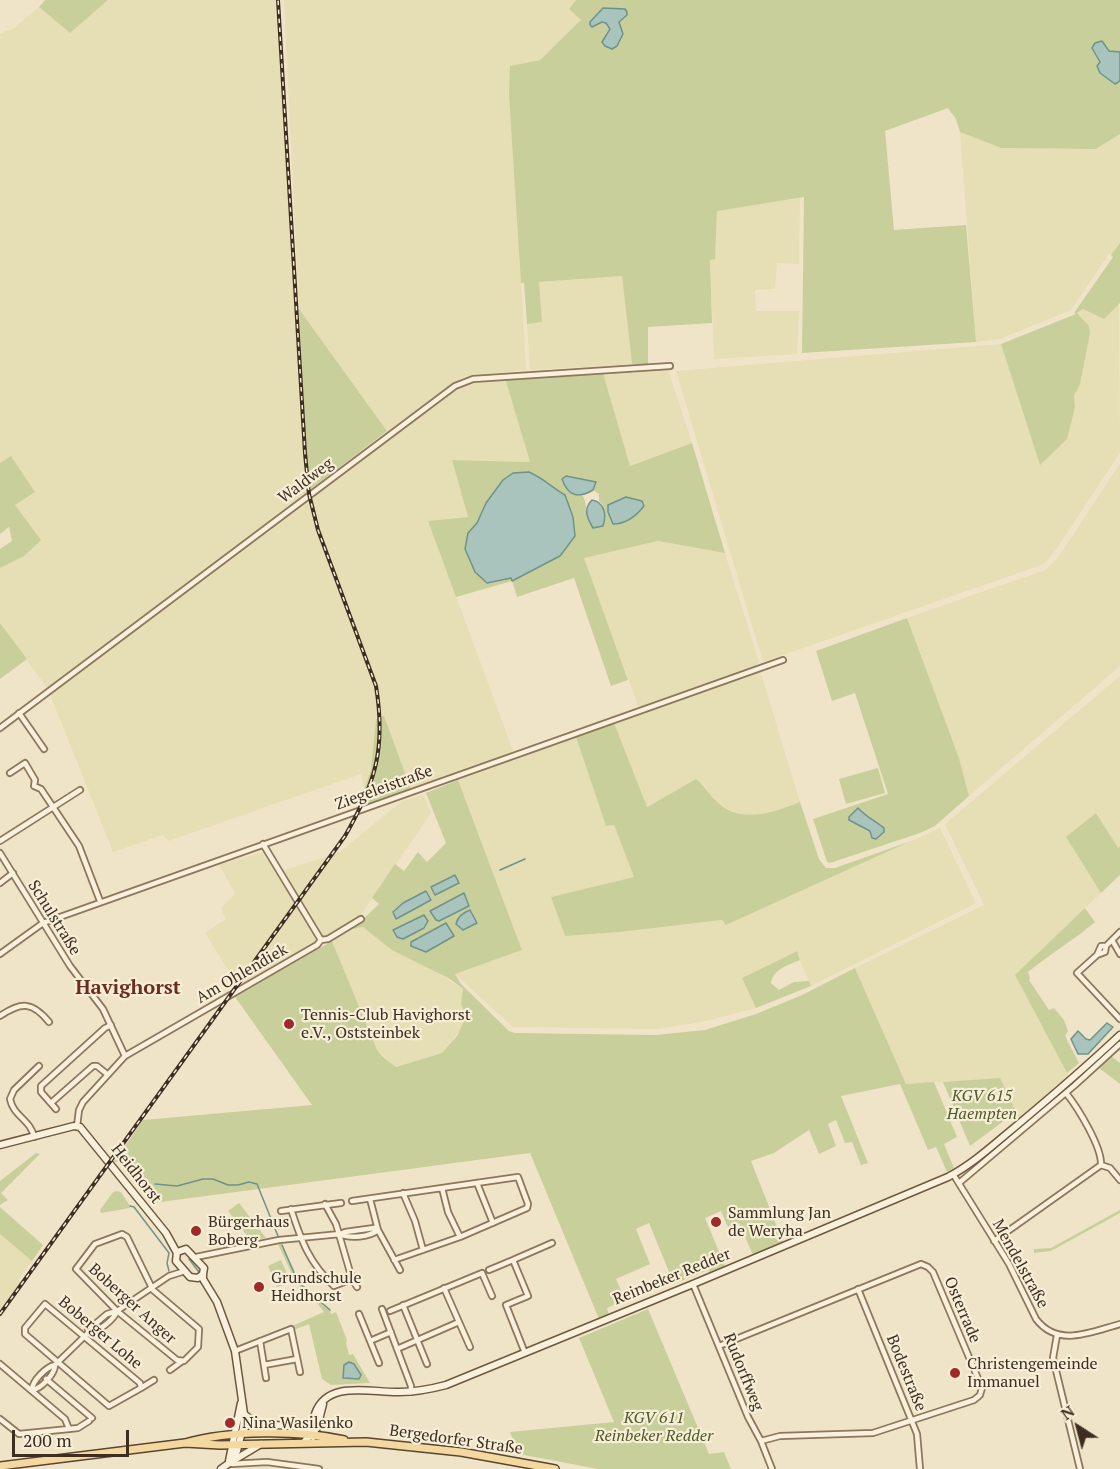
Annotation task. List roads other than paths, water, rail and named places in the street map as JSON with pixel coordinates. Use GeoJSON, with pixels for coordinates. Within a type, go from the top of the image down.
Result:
{"type":"FeatureCollection","features":[{"type":"Feature","properties":{"kind":"main road","name":"Reinbeker Redder"},"geometry":{"type":"LineString","coordinates":[[304,1442],[317,1428],[322,1405],[326,1399],[343,1391],[411,1392],[446,1385],[953,1174],[975,1160],[1071,1080],[1120,1035]]}},
{"type":"Feature","properties":{"kind":"main road"},"geometry":{"type":"LineString","coordinates":[[0,1145],[77,1126]]}},
{"type":"Feature","properties":{"kind":"main road","name":"Heidhorst"},"geometry":{"type":"LineString","coordinates":[[77,1126],[88,1135],[180,1251],[189,1250],[203,1266]]}},
{"type":"Feature","properties":{"kind":"main road"},"geometry":{"type":"LineString","coordinates":[[180,1251],[176,1259],[178,1265],[190,1277],[208,1287]]}},
{"type":"Feature","properties":{"kind":"main road"},"geometry":{"type":"LineString","coordinates":[[203,1266],[203,1274],[217,1302],[238,1364],[244,1414],[228,1464]]}},
{"type":"Feature","properties":{"kind":"main road"},"geometry":{"type":"LineString","coordinates":[[196,1279],[203,1274]]}},
{"type":"Feature","properties":{"kind":"main road"},"geometry":{"type":"LineString","coordinates":[[238,1435],[241,1402]]}},
{"type":"Feature","properties":{"kind":"main road"},"geometry":{"type":"LineString","coordinates":[[244,1414],[260,1424],[294,1425],[304,1428],[317,1442]]}},
{"type":"Feature","properties":{"kind":"main road","name":"Bergedorfer Straße"},"geometry":{"type":"LineString","coordinates":[[0,1466],[185,1443],[206,1437],[312,1435],[352,1442],[461,1452],[555,1469]]}},
{"type":"Feature","properties":{"kind":"main road","name":"Bergedorfer Straße"},"geometry":{"type":"LineString","coordinates":[[185,1443],[220,1445],[352,1442]]}},
{"type":"Feature","properties":{"kind":"main road"},"geometry":{"type":"LineString","coordinates":[[221,1469],[263,1443]]}},
{"type":"Feature","properties":{"kind":"main road"},"geometry":{"type":"LineString","coordinates":[[228,1464],[237,1451],[236,1444]]}},
{"type":"Feature","properties":{"kind":"main road"},"geometry":{"type":"LineString","coordinates":[[220,1445],[230,1456]]}},
{"type":"Feature","properties":{"kind":"street","name":"Waldweg"},"geometry":{"type":"LineString","coordinates":[[0,728],[455,386],[473,379],[670,366]]}},
{"type":"Feature","properties":{"kind":"street","name":"Ziegeleistraße"},"geometry":{"type":"LineString","coordinates":[[0,954],[43,922],[783,660]]}},
{"type":"Feature","properties":{"kind":"street"},"geometry":{"type":"LineString","coordinates":[[19,713],[44,749]]}},
{"type":"Feature","properties":{"kind":"street"},"geometry":{"type":"LineString","coordinates":[[10,773],[25,763],[35,780],[34,786],[42,789],[79,846],[100,901]]}},
{"type":"Feature","properties":{"kind":"street"},"geometry":{"type":"LineString","coordinates":[[0,841],[81,790]]}},
{"type":"Feature","properties":{"kind":"street"},"geometry":{"type":"LineString","coordinates":[[263,844],[321,940]]}},
{"type":"Feature","properties":{"kind":"street","name":"Schulstraße"},"geometry":{"type":"LineString","coordinates":[[0,853],[70,966],[104,1009],[125,1056]]}},
{"type":"Feature","properties":{"kind":"street"},"geometry":{"type":"LineString","coordinates":[[0,883],[13,873]]}},
{"type":"Feature","properties":{"kind":"street","name":"Am Ohlendiek"},"geometry":{"type":"LineString","coordinates":[[77,1126],[82,1104],[125,1056],[317,945],[321,940],[328,939],[361,920]]}},
{"type":"Feature","properties":{"kind":"street"},"geometry":{"type":"LineString","coordinates":[[1120,932],[1106,946],[1107,951],[1097,955],[1077,973],[1120,1018]]}},
{"type":"Feature","properties":{"kind":"street"},"geometry":{"type":"LineString","coordinates":[[1112,940],[1120,954]]}},
{"type":"Feature","properties":{"kind":"street"},"geometry":{"type":"LineString","coordinates":[[0,1016],[22,1005],[40,1011],[48,1022]]}},
{"type":"Feature","properties":{"kind":"street"},"geometry":{"type":"LineString","coordinates":[[56,1108],[41,1092],[41,1086],[111,1025]]}},
{"type":"Feature","properties":{"kind":"street"},"geometry":{"type":"LineString","coordinates":[[959,1183],[1066,1093],[1120,1044]]}},
{"type":"Feature","properties":{"kind":"street"},"geometry":{"type":"LineString","coordinates":[[34,1137],[30,1125],[15,1112],[10,1099],[14,1090],[39,1066]]}},
{"type":"Feature","properties":{"kind":"street"},"geometry":{"type":"LineString","coordinates":[[51,1103],[92,1066],[97,1066],[107,1074]]}},
{"type":"Feature","properties":{"kind":"street"},"geometry":{"type":"LineString","coordinates":[[1066,1093],[1079,1109],[1086,1123],[1101,1159],[1101,1165]]}},
{"type":"Feature","properties":{"kind":"street"},"geometry":{"type":"LineString","coordinates":[[1101,1165],[1110,1168],[1120,1180]]}},
{"type":"Feature","properties":{"kind":"street"},"geometry":{"type":"LineString","coordinates":[[994,1241],[1101,1165]]}},
{"type":"Feature","properties":{"kind":"street","name":"Mendelstraße"},"geometry":{"type":"LineString","coordinates":[[953,1174],[1009,1264],[1037,1321],[1057,1335]]}},
{"type":"Feature","properties":{"kind":"street"},"geometry":{"type":"LineString","coordinates":[[352,1201],[518,1178],[528,1204],[527,1208],[460,1237],[394,1260]]}},
{"type":"Feature","properties":{"kind":"street"},"geometry":{"type":"LineString","coordinates":[[477,1183],[493,1223]]}},
{"type":"Feature","properties":{"kind":"street"},"geometry":{"type":"LineString","coordinates":[[442,1188],[448,1212],[460,1237]]}},
{"type":"Feature","properties":{"kind":"street"},"geometry":{"type":"LineString","coordinates":[[403,1193],[415,1221],[423,1250]]}},
{"type":"Feature","properties":{"kind":"street"},"geometry":{"type":"LineString","coordinates":[[370,1199],[378,1230],[400,1270]]}},
{"type":"Feature","properties":{"kind":"street"},"geometry":{"type":"LineString","coordinates":[[281,1211],[341,1203]]}},
{"type":"Feature","properties":{"kind":"street"},"geometry":{"type":"LineString","coordinates":[[325,1204],[340,1234],[352,1279],[357,1287]]}},
{"type":"Feature","properties":{"kind":"street"},"geometry":{"type":"LineString","coordinates":[[291,1209],[300,1239],[318,1272],[334,1286],[352,1279]]}},
{"type":"Feature","properties":{"kind":"street"},"geometry":{"type":"LineString","coordinates":[[196,1257],[211,1256],[269,1242],[340,1234],[346,1238],[374,1234],[378,1230]]}},
{"type":"Feature","properties":{"kind":"street","name":"Boberger Anger"},"geometry":{"type":"LineString","coordinates":[[170,1370],[181,1362],[198,1347],[199,1329],[151,1287],[127,1237],[122,1234],[94,1244],[76,1269],[117,1311],[181,1362]]}},
{"type":"Feature","properties":{"kind":"street"},"geometry":{"type":"LineString","coordinates":[[489,1270],[552,1243]]}},
{"type":"Feature","properties":{"kind":"street"},"geometry":{"type":"LineString","coordinates":[[203,1266],[206,1259],[211,1256]]}},
{"type":"Feature","properties":{"kind":"street"},"geometry":{"type":"LineString","coordinates":[[513,1260],[528,1296],[506,1305],[525,1353]]}},
{"type":"Feature","properties":{"kind":"street","name":"Osterrade"},"geometry":{"type":"LineString","coordinates":[[719,1346],[921,1264],[930,1268],[981,1384],[980,1395],[974,1400],[873,1433],[780,1436],[761,1441]]}},
{"type":"Feature","properties":{"kind":"street"},"geometry":{"type":"LineString","coordinates":[[169,1276],[178,1265]]}},
{"type":"Feature","properties":{"kind":"street"},"geometry":{"type":"LineString","coordinates":[[32,1390],[32,1384],[102,1318],[112,1311],[117,1311],[169,1276],[185,1271]]}},
{"type":"Feature","properties":{"kind":"street"},"geometry":{"type":"LineString","coordinates":[[390,1311],[482,1273],[492,1296]]}},
{"type":"Feature","properties":{"kind":"street","name":"Rudorffweg"},"geometry":{"type":"LineString","coordinates":[[693,1284],[771,1469]]}},
{"type":"Feature","properties":{"kind":"street"},"geometry":{"type":"LineString","coordinates":[[444,1288],[470,1347]]}},
{"type":"Feature","properties":{"kind":"street","name":"Bodestraße"},"geometry":{"type":"LineString","coordinates":[[858,1289],[917,1434],[920,1469]]}},
{"type":"Feature","properties":{"kind":"street","name":"Boberger Lohe"},"geometry":{"type":"LineString","coordinates":[[141,1388],[140,1383],[86,1334],[46,1304],[42,1306],[24,1331],[56,1363],[109,1406],[141,1388],[154,1380]]}},
{"type":"Feature","properties":{"kind":"street"},"geometry":{"type":"LineString","coordinates":[[403,1305],[427,1364]]}},
{"type":"Feature","properties":{"kind":"street"},"geometry":{"type":"LineString","coordinates":[[382,1309],[411,1386],[411,1392]]}},
{"type":"Feature","properties":{"kind":"street"},"geometry":{"type":"LineString","coordinates":[[359,1314],[379,1363]]}},
{"type":"Feature","properties":{"kind":"street"},"geometry":{"type":"LineString","coordinates":[[396,1349],[459,1322]]}},
{"type":"Feature","properties":{"kind":"street"},"geometry":{"type":"LineString","coordinates":[[1080,1469],[1053,1358],[1057,1335],[1077,1335],[1120,1324]]}},
{"type":"Feature","properties":{"kind":"street"},"geometry":{"type":"LineString","coordinates":[[235,1351],[291,1329],[300,1372]]}},
{"type":"Feature","properties":{"kind":"street"},"geometry":{"type":"LineString","coordinates":[[370,1341],[391,1332]]}},
{"type":"Feature","properties":{"kind":"street"},"geometry":{"type":"LineString","coordinates":[[260,1341],[266,1377]]}},
{"type":"Feature","properties":{"kind":"street"},"geometry":{"type":"LineString","coordinates":[[264,1365],[297,1359]]}},
{"type":"Feature","properties":{"kind":"street"},"geometry":{"type":"LineString","coordinates":[[32,1390],[37,1390],[46,1380],[53,1372],[56,1363]]}},
{"type":"Feature","properties":{"kind":"street"},"geometry":{"type":"LineString","coordinates":[[0,1364],[65,1419],[69,1429]]}},
{"type":"Feature","properties":{"kind":"street"},"geometry":{"type":"LineString","coordinates":[[0,1419],[19,1434],[78,1428],[91,1420],[46,1380]]}},
{"type":"Feature","properties":{"kind":"street"},"geometry":{"type":"LineString","coordinates":[[252,1462],[254,1469]]}},
{"type":"Feature","properties":{"kind":"street"},"geometry":{"type":"LineString","coordinates":[[228,1464],[267,1462],[319,1469]]}},
{"type":"Feature","properties":{"kind":"water"},"geometry":{"type":"Polygon","coordinates":[[[603,8],[625,9],[627,12],[627,15],[619,22],[623,34],[617,46],[612,49],[602,42],[610,29],[606,23],[602,22],[592,27],[590,25],[590,22],[603,8]]]}},
{"type":"Feature","properties":{"kind":"water"},"geometry":{"type":"Polygon","coordinates":[[[1102,41],[1109,51],[1120,52],[1120,81],[1115,84],[1100,73],[1097,66],[1100,62],[1092,48],[1095,43],[1102,41]]]}},
{"type":"Feature","properties":{"kind":"water"},"geometry":{"type":"Polygon","coordinates":[[[529,472],[565,495],[573,517],[575,536],[560,556],[512,581],[511,578],[487,583],[475,572],[465,549],[468,533],[477,523],[486,503],[503,480],[513,473],[529,472]]]}},
{"type":"Feature","properties":{"kind":"water"},"geometry":{"type":"Polygon","coordinates":[[[566,476],[596,482],[593,490],[578,495],[570,492],[564,485],[562,479],[566,476]]]}},
{"type":"Feature","properties":{"kind":"water"},"geometry":{"type":"Polygon","coordinates":[[[626,497],[642,501],[644,506],[631,518],[613,524],[608,505],[626,497]]]}},
{"type":"Feature","properties":{"kind":"water"},"geometry":{"type":"Polygon","coordinates":[[[592,500],[604,509],[603,526],[593,528],[589,521],[587,510],[592,500]]]}},
{"type":"Feature","properties":{"kind":"water"},"geometry":{"type":"Polygon","coordinates":[[[858,808],[884,828],[884,832],[876,839],[872,838],[870,831],[849,820],[858,808]]]}},
{"type":"Feature","properties":{"kind":"water"},"geometry":{"type":"Polygon","coordinates":[[[455,875],[459,883],[435,895],[431,887],[455,875]]]}},
{"type":"Feature","properties":{"kind":"water"},"geometry":{"type":"Polygon","coordinates":[[[426,891],[431,900],[396,919],[393,912],[403,903],[426,891]]]}},
{"type":"Feature","properties":{"kind":"water"},"geometry":{"type":"Polygon","coordinates":[[[464,893],[469,906],[439,921],[436,920],[430,911],[464,893]]]}},
{"type":"Feature","properties":{"kind":"water"},"geometry":{"type":"Polygon","coordinates":[[[470,910],[477,923],[463,930],[456,924],[457,921],[461,915],[470,910]]]}},
{"type":"Feature","properties":{"kind":"water"},"geometry":{"type":"Polygon","coordinates":[[[424,915],[428,921],[424,928],[403,939],[397,937],[393,930],[424,915]]]}},
{"type":"Feature","properties":{"kind":"water"},"geometry":{"type":"Polygon","coordinates":[[[446,923],[454,936],[426,952],[411,946],[411,942],[446,923]]]}},
{"type":"Feature","properties":{"kind":"water"},"geometry":{"type":"Polygon","coordinates":[[[1107,1023],[1113,1027],[1088,1054],[1078,1054],[1071,1039],[1078,1031],[1090,1040],[1107,1023]]]}},
{"type":"Feature","properties":{"kind":"water"},"geometry":{"type":"Polygon","coordinates":[[[349,1362],[354,1364],[361,1375],[359,1379],[343,1378],[344,1365],[349,1362]]]}},
{"type":"Feature","properties":{"kind":"waterway"},"geometry":{"type":"LineString","coordinates":[[500,870],[525,859]]}},
{"type":"Feature","properties":{"kind":"waterway"},"geometry":{"type":"LineString","coordinates":[[155,1184],[177,1186],[203,1179],[213,1179],[228,1185],[249,1182],[257,1184],[278,1236]]}},
{"type":"Feature","properties":{"kind":"waterway"},"geometry":{"type":"LineString","coordinates":[[130,1206],[134,1207],[169,1253],[167,1263],[169,1271]]}},
{"type":"Feature","properties":{"kind":"waterway"},"geometry":{"type":"LineString","coordinates":[[282,1245],[298,1282],[330,1310]]}},
{"type":"Feature","properties":{"kind":"waterway"},"geometry":{"type":"LineString","coordinates":[[189,1259],[199,1272]]}},
{"type":"Feature","properties":{"kind":"railway"},"geometry":{"type":"LineString","coordinates":[[0,1314],[345,836],[356,817],[376,764],[380,728],[376,686],[318,530],[309,494],[278,0]]}},
{"type":"Feature","properties":{"kind":"place","name":"Tennis-Club Havighorst e.V., Oststeinbek"},"geometry":{"type":"Point","coordinates":[289,1024]}},
{"type":"Feature","properties":{"kind":"place","name":"Sammlung Jan de Weryha"},"geometry":{"type":"Point","coordinates":[716,1222]}},
{"type":"Feature","properties":{"kind":"place","name":"Bürgerhaus Boberg"},"geometry":{"type":"Point","coordinates":[196,1231]}},
{"type":"Feature","properties":{"kind":"place","name":"Grundschule Heidhorst"},"geometry":{"type":"Point","coordinates":[259,1287]}},
{"type":"Feature","properties":{"kind":"place","name":"Christengemeinde Immanuel"},"geometry":{"type":"Point","coordinates":[955,1373]}},
{"type":"Feature","properties":{"kind":"place","name":"Nina Wasilenko"},"geometry":{"type":"Point","coordinates":[230,1423]}},
{"type":"Feature","properties":{"kind":"district","name":"Havighorst"},"geometry":{"type":"Point","coordinates":[128,988]}},
{"type":"Feature","properties":{"kind":"park label","name":"KGV 615 Haempten"},"geometry":{"type":"Point","coordinates":[982,1105]}},
{"type":"Feature","properties":{"kind":"park label","name":"KGV 611 Reinbeker Redder"},"geometry":{"type":"Point","coordinates":[654,1427]}}]}
